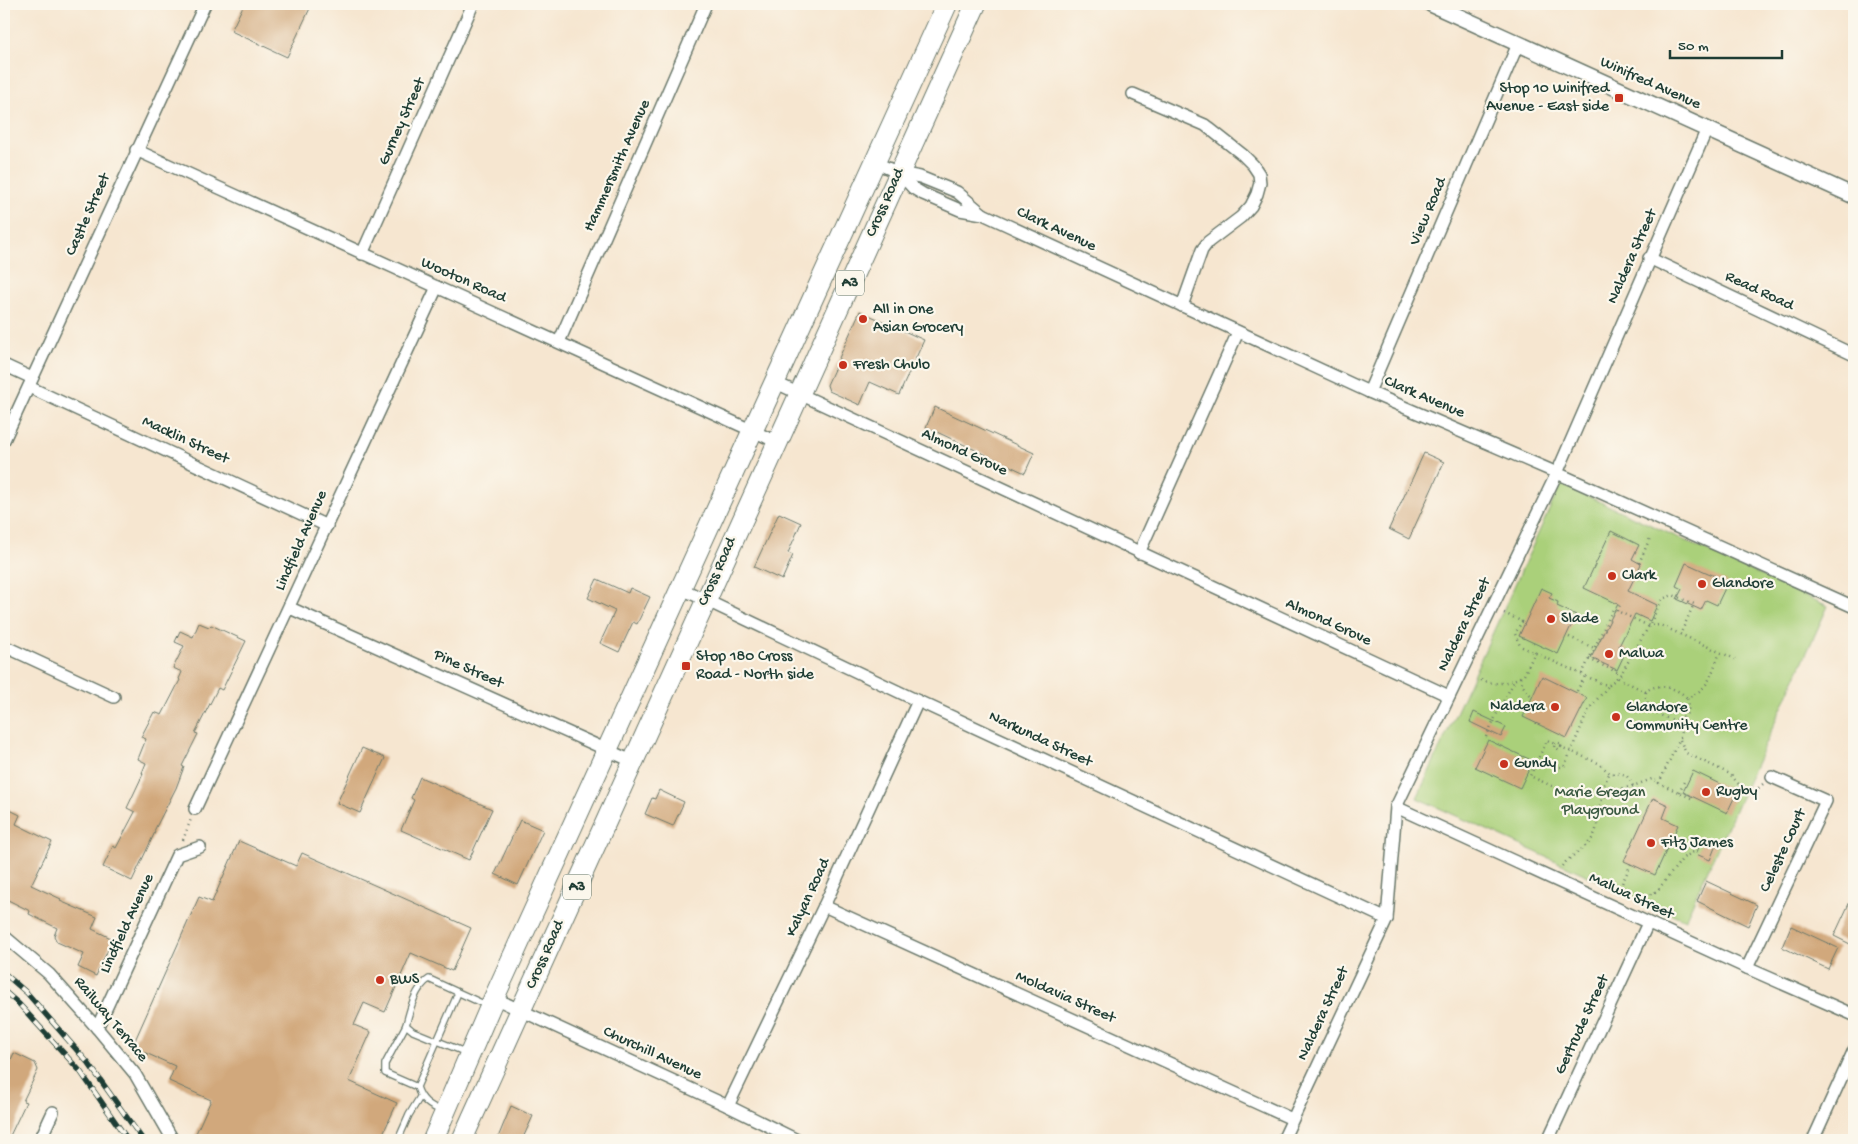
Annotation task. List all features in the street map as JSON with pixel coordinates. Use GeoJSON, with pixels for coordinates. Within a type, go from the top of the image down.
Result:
{"type":"FeatureCollection","features":[{"type":"Feature","properties":{"kind":"highway","name":"Cross Road"},"geometry":{"type":"LineString","coordinates":[[433,1140],[492,1003],[947,4]]}},
{"type":"Feature","properties":{"kind":"highway","name":"Cross Road"},"geometry":{"type":"LineString","coordinates":[[462,1140],[976,4]]}},
{"type":"Feature","properties":{"kind":"street","name":"Castle Street"},"geometry":{"type":"LineString","coordinates":[[4,440],[136,150],[205,4]]}},
{"type":"Feature","properties":{"kind":"street","name":"Gurney Street"},"geometry":{"type":"LineString","coordinates":[[362,254],[473,4]]}},
{"type":"Feature","properties":{"kind":"street","name":"Hammersmith Avenue"},"geometry":{"type":"LineString","coordinates":[[558,342],[706,4]]}},
{"type":"Feature","properties":{"kind":"street","name":"Winifred Avenue"},"geometry":{"type":"LineString","coordinates":[[1431,4],[1854,196]]}},
{"type":"Feature","properties":{"kind":"street","name":"View Road"},"geometry":{"type":"LineString","coordinates":[[1369,392],[1518,44]]}},
{"type":"Feature","properties":{"kind":"street"},"geometry":{"type":"LineString","coordinates":[[1133,94],[1205,125],[1243,155],[1259,174],[1260,184],[1251,206],[1241,217],[1208,242],[1202,250],[1182,306]]}},
{"type":"Feature","properties":{"kind":"street","name":"Naldera Street"},"geometry":{"type":"LineString","coordinates":[[1283,1140],[1387,919],[1396,807],[1557,473],[1649,258],[1707,129]]}},
{"type":"Feature","properties":{"kind":"street","name":"Wooton Road"},"geometry":{"type":"LineString","coordinates":[[136,150],[777,442]]}},
{"type":"Feature","properties":{"kind":"street","name":"Clark Avenue"},"geometry":{"type":"LineString","coordinates":[[874,162],[899,173],[920,176],[956,192],[983,214],[1238,332],[1854,607]]}},
{"type":"Feature","properties":{"kind":"street","name":"Read Road"},"geometry":{"type":"LineString","coordinates":[[1649,258],[1854,355]]}},
{"type":"Feature","properties":{"kind":"street","name":"Lindfield Avenue"},"geometry":{"type":"LineString","coordinates":[[196,809],[437,287]]}},
{"type":"Feature","properties":{"kind":"street"},"geometry":{"type":"LineString","coordinates":[[1140,553],[1238,332]]}},
{"type":"Feature","properties":{"kind":"street","name":"Macklin Street"},"geometry":{"type":"LineString","coordinates":[[4,365],[30,383],[327,526]]}},
{"type":"Feature","properties":{"kind":"street","name":"Almond Grove"},"geometry":{"type":"LineString","coordinates":[[774,382],[1449,696]]}},
{"type":"Feature","properties":{"kind":"street","name":"Narkunda Street"},"geometry":{"type":"LineString","coordinates":[[680,588],[1387,919]]}},
{"type":"Feature","properties":{"kind":"street","name":"Pine Street"},"geometry":{"type":"LineString","coordinates":[[290,608],[634,762]]}},
{"type":"Feature","properties":{"kind":"street"},"geometry":{"type":"LineString","coordinates":[[4,646],[114,697]]}},
{"type":"Feature","properties":{"kind":"street","name":"Kalyan Road"},"geometry":{"type":"LineString","coordinates":[[728,1106],[824,906],[918,701]]}},
{"type":"Feature","properties":{"kind":"street","name":"Celeste Court"},"geometry":{"type":"LineString","coordinates":[[1747,968],[1826,801],[1772,776]]}},
{"type":"Feature","properties":{"kind":"street","name":"Malwa Street"},"geometry":{"type":"LineString","coordinates":[[1396,807],[1854,1015]]}},
{"type":"Feature","properties":{"kind":"street"},"geometry":{"type":"LineString","coordinates":[[178,855],[200,847]]}},
{"type":"Feature","properties":{"kind":"street","name":"Lindfield Avenue"},"geometry":{"type":"LineString","coordinates":[[97,1028],[178,855]]}},
{"type":"Feature","properties":{"kind":"street","name":"Moldavia Street"},"geometry":{"type":"LineString","coordinates":[[824,906],[1292,1120]]}},
{"type":"Feature","properties":{"kind":"street","name":"Gertrude Street"},"geometry":{"type":"LineString","coordinates":[[1548,1140],[1648,923]]}},
{"type":"Feature","properties":{"kind":"street","name":"Railway Terrace"},"geometry":{"type":"LineString","coordinates":[[4,936],[49,974],[97,1028],[135,1074],[173,1140]]}},
{"type":"Feature","properties":{"kind":"street","name":"Churchill Avenue"},"geometry":{"type":"LineString","coordinates":[[492,1003],[521,1011],[728,1106],[797,1140]]}},
{"type":"Feature","properties":{"kind":"street"},"geometry":{"type":"LineString","coordinates":[[1813,1140],[1854,1050]]}},
{"type":"Feature","properties":{"kind":"street"},"geometry":{"type":"LineString","coordinates":[[40,1140],[53,1112]]}},
{"type":"Feature","properties":{"kind":"lane"},"geometry":{"type":"LineString","coordinates":[[417,1087],[385,1073],[385,1064],[406,1025],[410,1010],[422,984],[429,979],[458,993],[492,1003]]}},
{"type":"Feature","properties":{"kind":"lane"},"geometry":{"type":"LineString","coordinates":[[445,1112],[435,1108],[420,1097],[417,1087],[458,993]]}},
{"type":"Feature","properties":{"kind":"lane"},"geometry":{"type":"LineString","coordinates":[[406,1025],[413,1031],[470,1054]]}},
{"type":"Feature","properties":{"kind":"lane"},"geometry":{"type":"LineString","coordinates":[[398,1140],[409,1115],[420,1097]]}},
{"type":"Feature","properties":{"kind":"path"},"geometry":{"type":"LineString","coordinates":[[1639,563],[1650,538]]}},
{"type":"Feature","properties":{"kind":"path"},"geometry":{"type":"LineString","coordinates":[[1560,767],[1564,767],[1589,709],[1621,674],[1649,626],[1662,599],[1673,595],[1694,604],[1680,635]]}},
{"type":"Feature","properties":{"kind":"path"},"geometry":{"type":"LineString","coordinates":[[1617,611],[1620,605]]}},
{"type":"Feature","properties":{"kind":"path"},"geometry":{"type":"LineString","coordinates":[[1491,608],[1523,622],[1515,634],[1520,646],[1609,685]]}},
{"type":"Feature","properties":{"kind":"path"},"geometry":{"type":"LineString","coordinates":[[1577,691],[1589,659],[1613,609],[1649,626],[1660,625],[1735,659]]}},
{"type":"Feature","properties":{"kind":"path"},"geometry":{"type":"LineString","coordinates":[[1569,637],[1594,648]]}},
{"type":"Feature","properties":{"kind":"path"},"geometry":{"type":"LineString","coordinates":[[1481,680],[1497,684],[1520,677],[1526,672],[1535,651]]}},
{"type":"Feature","properties":{"kind":"path"},"geometry":{"type":"LineString","coordinates":[[1687,698],[1699,693],[1706,686],[1720,653]]}},
{"type":"Feature","properties":{"kind":"path"},"geometry":{"type":"LineString","coordinates":[[1589,659],[1621,674]]}},
{"type":"Feature","properties":{"kind":"path"},"geometry":{"type":"LineString","coordinates":[[1520,677],[1523,686],[1532,696]]}},
{"type":"Feature","properties":{"kind":"path"},"geometry":{"type":"LineString","coordinates":[[1486,737],[1516,678]]}},
{"type":"Feature","properties":{"kind":"path"},"geometry":{"type":"LineString","coordinates":[[1618,678],[1646,692]]}},
{"type":"Feature","properties":{"kind":"path"},"geometry":{"type":"LineString","coordinates":[[1657,686],[1683,694],[1687,698],[1688,712],[1677,720],[1671,720],[1648,706],[1645,698],[1649,688],[1657,686]]}},
{"type":"Feature","properties":{"kind":"path"},"geometry":{"type":"LineString","coordinates":[[1659,782],[1680,738],[1681,731],[1677,720]]}},
{"type":"Feature","properties":{"kind":"path"},"geometry":{"type":"LineString","coordinates":[[1680,738],[1686,753],[1730,774],[1741,787],[1754,792],[1772,776]]}},
{"type":"Feature","properties":{"kind":"path"},"geometry":{"type":"LineString","coordinates":[[1552,786],[1530,776],[1547,740],[1555,744],[1554,747],[1560,750],[1561,747],[1598,763],[1609,774]]}},
{"type":"Feature","properties":{"kind":"path"},"geometry":{"type":"LineString","coordinates":[[1609,774],[1624,774],[1630,779],[1633,786]]}},
{"type":"Feature","properties":{"kind":"path"},"geometry":{"type":"LineString","coordinates":[[1602,789],[1609,774]]}},
{"type":"Feature","properties":{"kind":"path"},"geometry":{"type":"LineString","coordinates":[[1562,866],[1568,858],[1592,839],[1598,826],[1599,806],[1604,796],[1652,780],[1691,798]]}},
{"type":"Feature","properties":{"kind":"path"},"geometry":{"type":"LineString","coordinates":[[1679,792],[1684,782]]}},
{"type":"Feature","properties":{"kind":"path"},"geometry":{"type":"LineString","coordinates":[[178,855],[196,809]]}},
{"type":"Feature","properties":{"kind":"path"},"geometry":{"type":"LineString","coordinates":[[1637,900],[1658,891],[1683,858],[1694,852]]}},
{"type":"Feature","properties":{"kind":"path"},"geometry":{"type":"LineString","coordinates":[[1618,892],[1631,864]]}},
{"type":"Feature","properties":{"kind":"green space","name":"Glandore Community Centre"},"geometry":{"type":"Polygon","coordinates":[[[1561,484],[1828,606],[1685,920],[1417,798],[1561,484]]]}},
{"type":"Feature","properties":{"kind":"building"},"geometry":{"type":"Polygon","coordinates":[[[244,4],[312,4],[287,57],[231,31],[244,4]]]}},
{"type":"Feature","properties":{"kind":"building"},"geometry":{"type":"Polygon","coordinates":[[[860,311],[924,340],[899,395],[870,382],[860,405],[829,391],[827,385],[860,311]]]}},
{"type":"Feature","properties":{"kind":"building"},"geometry":{"type":"Polygon","coordinates":[[[935,407],[1034,453],[1025,473],[926,427],[935,407]]]}},
{"type":"Feature","properties":{"kind":"building"},"geometry":{"type":"Polygon","coordinates":[[[1424,453],[1444,462],[1409,539],[1389,529],[1424,453]]]}},
{"type":"Feature","properties":{"kind":"building"},"geometry":{"type":"Polygon","coordinates":[[[779,513],[801,523],[788,553],[793,555],[782,580],[754,567],[779,513]]]}},
{"type":"Feature","properties":{"kind":"building"},"geometry":{"type":"Polygon","coordinates":[[[1611,531],[1639,545],[1632,559],[1641,564],[1628,591],[1657,605],[1650,621],[1635,614],[1619,646],[1627,649],[1617,670],[1591,658],[1618,604],[1584,588],[1611,531]]]}},
{"type":"Feature","properties":{"kind":"building","name":"Glandore"},"geometry":{"type":"Polygon","coordinates":[[[1686,563],[1728,582],[1717,605],[1706,600],[1701,610],[1677,599],[1682,589],[1676,586],[1686,563]]]}},
{"type":"Feature","properties":{"kind":"building"},"geometry":{"type":"Polygon","coordinates":[[[597,579],[628,593],[630,588],[650,597],[637,624],[633,622],[619,652],[600,643],[615,611],[588,598],[597,579]]]}},
{"type":"Feature","properties":{"kind":"building","name":"Slade"},"geometry":{"type":"Polygon","coordinates":[[[1541,588],[1552,593],[1549,598],[1558,602],[1557,606],[1576,615],[1558,654],[1519,636],[1541,588]]]}},
{"type":"Feature","properties":{"kind":"building"},"geometry":{"type":"Polygon","coordinates":[[[199,623],[209,627],[211,625],[246,641],[222,690],[218,688],[195,733],[198,734],[182,766],[184,767],[176,788],[132,881],[103,867],[113,846],[116,848],[135,812],[127,808],[143,774],[146,763],[138,759],[146,739],[141,737],[154,712],[162,715],[180,680],[182,672],[173,668],[184,646],[175,642],[180,631],[193,637],[199,623]]]}},
{"type":"Feature","properties":{"kind":"building","name":"Naldera"},"geometry":{"type":"Polygon","coordinates":[[[1542,676],[1587,698],[1567,738],[1523,717],[1542,676]]]}},
{"type":"Feature","properties":{"kind":"building"},"geometry":{"type":"Polygon","coordinates":[[[1474,712],[1506,727],[1501,737],[1470,722],[1474,712]]]}},
{"type":"Feature","properties":{"kind":"building","name":"Gundy"},"geometry":{"type":"Polygon","coordinates":[[[1488,740],[1533,761],[1520,788],[1475,767],[1488,740]]]}},
{"type":"Feature","properties":{"kind":"building"},"geometry":{"type":"Polygon","coordinates":[[[362,748],[385,758],[360,813],[337,803],[362,748]]]}},
{"type":"Feature","properties":{"kind":"building","name":"Rugby"},"geometry":{"type":"Polygon","coordinates":[[[1693,771],[1730,789],[1728,793],[1735,796],[1727,813],[1683,792],[1693,771]]]}},
{"type":"Feature","properties":{"kind":"building"},"geometry":{"type":"Polygon","coordinates":[[[420,777],[492,809],[469,860],[401,830],[414,800],[411,798],[420,777]]]}},
{"type":"Feature","properties":{"kind":"building"},"geometry":{"type":"Polygon","coordinates":[[[659,790],[684,802],[673,826],[645,814],[652,798],[655,799],[659,790]]]}},
{"type":"Feature","properties":{"kind":"building","name":"Fitz James"},"geometry":{"type":"Polygon","coordinates":[[[1653,798],[1668,805],[1663,818],[1678,825],[1655,875],[1624,861],[1653,798]]]}},
{"type":"Feature","properties":{"kind":"building"},"geometry":{"type":"Polygon","coordinates":[[[4,807],[20,815],[16,824],[52,842],[31,885],[61,899],[60,901],[97,917],[92,929],[113,939],[96,976],[78,967],[84,954],[57,942],[54,936],[57,928],[29,914],[30,911],[4,898],[4,807]]]}},
{"type":"Feature","properties":{"kind":"building"},"geometry":{"type":"Polygon","coordinates":[[[520,820],[543,830],[518,885],[495,874],[520,820]]]}},
{"type":"Feature","properties":{"kind":"building"},"geometry":{"type":"Polygon","coordinates":[[[1703,839],[1716,845],[1710,860],[1696,854],[1703,839]]]}},
{"type":"Feature","properties":{"kind":"building"},"geometry":{"type":"Polygon","coordinates":[[[239,841],[296,866],[302,853],[471,928],[452,971],[411,953],[385,1012],[364,1003],[354,1025],[371,1032],[349,1081],[397,1103],[380,1140],[193,1140],[211,1100],[169,1081],[175,1066],[132,1047],[199,897],[212,902],[239,841]]]}},
{"type":"Feature","properties":{"kind":"building"},"geometry":{"type":"Polygon","coordinates":[[[1706,881],[1757,905],[1748,926],[1697,901],[1706,881]]]}},
{"type":"Feature","properties":{"kind":"building"},"geometry":{"type":"Polygon","coordinates":[[[1854,893],[1854,946],[1834,936],[1854,893]]]}},
{"type":"Feature","properties":{"kind":"building"},"geometry":{"type":"Polygon","coordinates":[[[1791,926],[1838,948],[1828,969],[1782,947],[1791,926]]]}},
{"type":"Feature","properties":{"kind":"building"},"geometry":{"type":"Polygon","coordinates":[[[14,1053],[35,1063],[38,1070],[23,1101],[26,1102],[8,1140],[4,1140],[4,1075],[14,1053]]]}},
{"type":"Feature","properties":{"kind":"building"},"geometry":{"type":"Polygon","coordinates":[[[511,1106],[533,1116],[522,1140],[497,1140],[511,1106]]]}},
{"type":"Feature","properties":{"kind":"railway"},"geometry":{"type":"LineString","coordinates":[[4,973],[27,993],[89,1064],[143,1140]]}},
{"type":"Feature","properties":{"kind":"railway"},"geometry":{"type":"LineString","coordinates":[[4,991],[19,1004],[80,1071],[128,1140]]}},
{"type":"Feature","properties":{"kind":"place","name":"Stop 10 Winifred Avenue - East side"},"geometry":{"type":"Point","coordinates":[1619,98]}},
{"type":"Feature","properties":{"kind":"place","name":"All in One Asian Grocery"},"geometry":{"type":"Point","coordinates":[863,319]}},
{"type":"Feature","properties":{"kind":"place","name":"Fresh Chulo"},"geometry":{"type":"Point","coordinates":[843,365]}},
{"type":"Feature","properties":{"kind":"place","name":"Clark"},"geometry":{"type":"Point","coordinates":[1612,576]}},
{"type":"Feature","properties":{"kind":"place","name":"Glandore"},"geometry":{"type":"Point","coordinates":[1702,584]}},
{"type":"Feature","properties":{"kind":"place","name":"Slade"},"geometry":{"type":"Point","coordinates":[1551,619]}},
{"type":"Feature","properties":{"kind":"place","name":"Malwa"},"geometry":{"type":"Point","coordinates":[1609,654]}},
{"type":"Feature","properties":{"kind":"place","name":"Stop 180 Cross Road - North side"},"geometry":{"type":"Point","coordinates":[686,666]}},
{"type":"Feature","properties":{"kind":"place","name":"Naldera"},"geometry":{"type":"Point","coordinates":[1555,707]}},
{"type":"Feature","properties":{"kind":"place","name":"Glandore Community Centre"},"geometry":{"type":"Point","coordinates":[1616,717]}},
{"type":"Feature","properties":{"kind":"place","name":"Gundy"},"geometry":{"type":"Point","coordinates":[1504,764]}},
{"type":"Feature","properties":{"kind":"place","name":"Rugby"},"geometry":{"type":"Point","coordinates":[1706,792]}},
{"type":"Feature","properties":{"kind":"place","name":"Fitz James"},"geometry":{"type":"Point","coordinates":[1651,843]}},
{"type":"Feature","properties":{"kind":"place","name":"BWS"},"geometry":{"type":"Point","coordinates":[380,980]}},
{"type":"Feature","properties":{"kind":"park label","name":"Marie Gregan Playground"},"geometry":{"type":"Point","coordinates":[1600,802]}}]}
